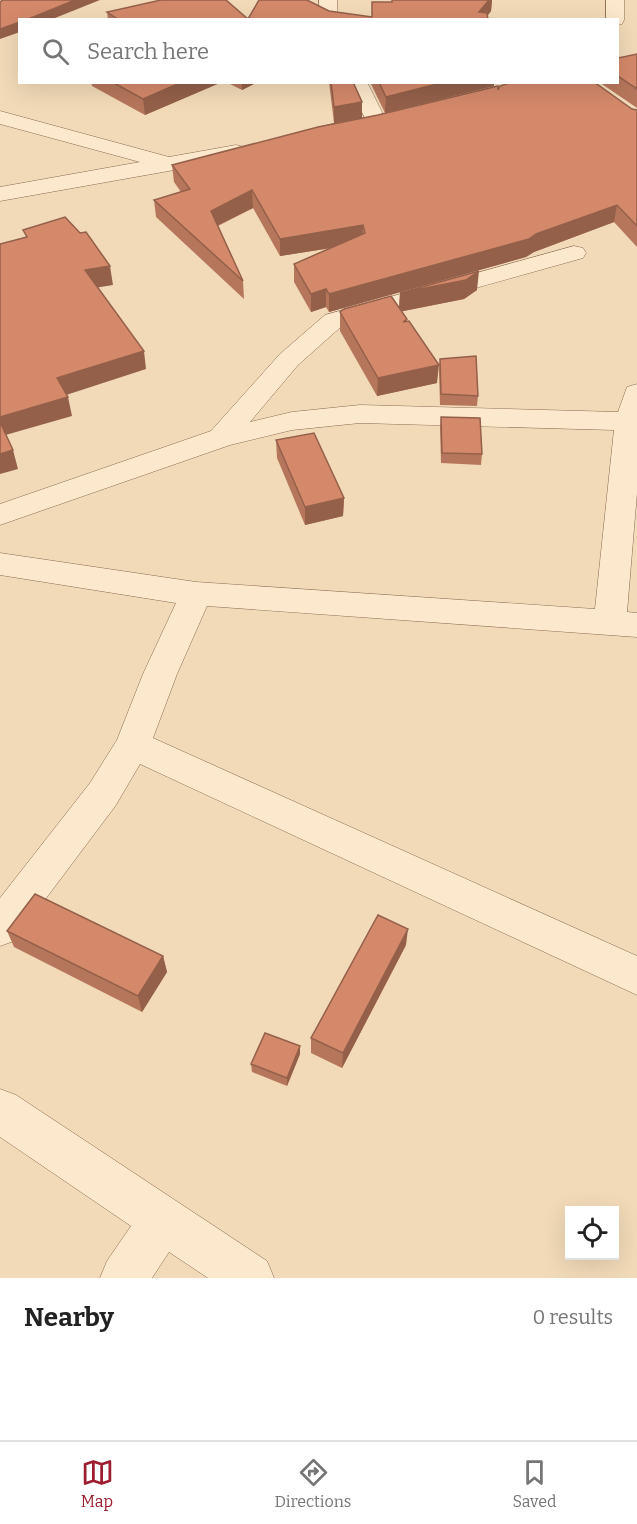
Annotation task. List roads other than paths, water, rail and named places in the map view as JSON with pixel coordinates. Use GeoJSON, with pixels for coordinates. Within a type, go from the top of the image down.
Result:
{"type":"FeatureCollection","features":[{"type":"Feature","properties":{"kind":"street"},"geometry":{"type":"LineString","coordinates":[[328,0],[329,18]]}},
{"type":"Feature","properties":{"kind":"street"},"geometry":{"type":"LineString","coordinates":[[615,0],[615,18]]}},
{"type":"Feature","properties":{"kind":"street"},"geometry":{"type":"LineString","coordinates":[[357,84],[367,126],[400,118]]}},
{"type":"Feature","properties":{"kind":"street"},"geometry":{"type":"LineString","coordinates":[[0,117],[170,164]]}},
{"type":"Feature","properties":{"kind":"street"},"geometry":{"type":"LineString","coordinates":[[0,194],[252,149]]}},
{"type":"Feature","properties":{"kind":"street"},"geometry":{"type":"LineString","coordinates":[[221,438],[304,345],[319,330],[334,320],[574,253]]}},
{"type":"Feature","properties":{"kind":"street"},"geometry":{"type":"LineString","coordinates":[[0,564],[196,594],[624,624],[629,421],[637,393]]}},
{"type":"Feature","properties":{"kind":"street"},"geometry":{"type":"LineString","coordinates":[[0,515],[221,438],[292,421],[360,414],[629,421]]}},
{"type":"Feature","properties":{"kind":"street"},"geometry":{"type":"LineString","coordinates":[[0,928],[103,794],[133,745],[160,674],[196,594]]}},
{"type":"Feature","properties":{"kind":"street"},"geometry":{"type":"LineString","coordinates":[[133,745],[637,976]]}},
{"type":"Feature","properties":{"kind":"street"},"geometry":{"type":"LineString","coordinates":[[0,1111],[250,1278]]}},
{"type":"Feature","properties":{"kind":"street"},"geometry":{"type":"LineString","coordinates":[[124,1278],[163,1220]]}}]}
